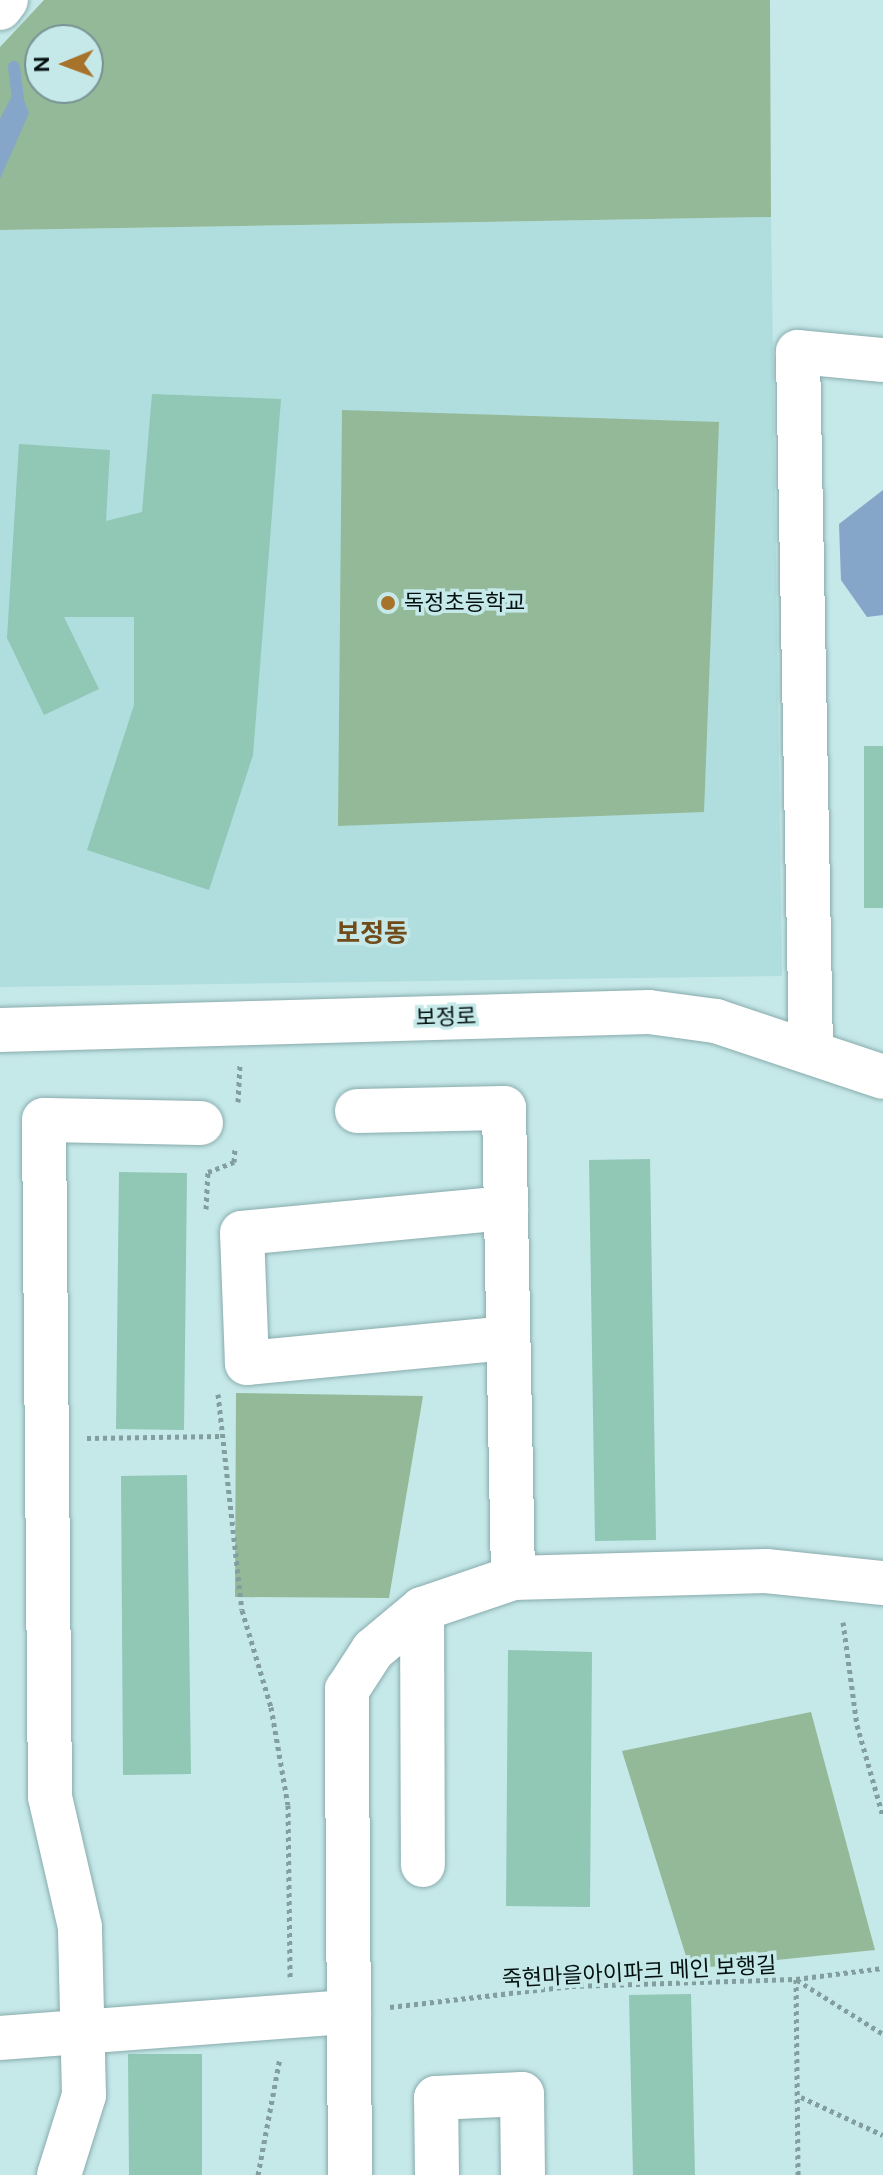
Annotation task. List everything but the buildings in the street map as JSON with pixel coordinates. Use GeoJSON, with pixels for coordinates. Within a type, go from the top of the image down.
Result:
{"type":"FeatureCollection","features":[{"type":"Feature","properties":{"kind":"street"},"geometry":{"type":"LineString","coordinates":[[0,8],[6,0]]}},
{"type":"Feature","properties":{"kind":"street"},"geometry":{"type":"LineString","coordinates":[[811,1050],[798,352],[883,360]]}},
{"type":"Feature","properties":{"kind":"street","name":"보정로"},"geometry":{"type":"LineString","coordinates":[[0,1030],[649,1012],[716,1021],[811,1050],[883,1077]]}},
{"type":"Feature","properties":{"kind":"street"},"geometry":{"type":"LineString","coordinates":[[357,1111],[504,1108],[513,1578]]}},
{"type":"Feature","properties":{"kind":"street"},"geometry":{"type":"LineString","coordinates":[[59,2175],[84,2095],[80,1927],[50,1797],[44,1120],[225,1123]]}},
{"type":"Feature","properties":{"kind":"street"},"geometry":{"type":"LineString","coordinates":[[506,1208],[242,1233],[247,1363],[508,1338]]}},
{"type":"Feature","properties":{"kind":"street"},"geometry":{"type":"LineString","coordinates":[[350,2175],[347,1690],[373,1650],[422,1609],[513,1578],[766,1571],[863,1581]]}},
{"type":"Feature","properties":{"kind":"street"},"geometry":{"type":"LineString","coordinates":[[422,1609],[423,1865]]}},
{"type":"Feature","properties":{"kind":"street"},"geometry":{"type":"LineString","coordinates":[[0,2038],[349,2012]]}},
{"type":"Feature","properties":{"kind":"street"},"geometry":{"type":"LineString","coordinates":[[437,2175],[436,2098],[522,2094],[523,2175]]}},
{"type":"Feature","properties":{"kind":"path"},"geometry":{"type":"LineString","coordinates":[[206,1224],[208,1172],[234,1162],[225,1123],[241,1023]]}},
{"type":"Feature","properties":{"kind":"path"},"geometry":{"type":"LineString","coordinates":[[217,1375],[242,1610],[271,1707],[288,1805],[295,1915],[288,2018],[258,2175]]}},
{"type":"Feature","properties":{"kind":"path"},"geometry":{"type":"LineString","coordinates":[[46,1438],[222,1436]]}},
{"type":"Feature","properties":{"kind":"path"},"geometry":{"type":"LineString","coordinates":[[863,1581],[843,1657],[883,1816]]}},
{"type":"Feature","properties":{"kind":"path","name":"죽현마을아이파크 메인 보행길"},"geometry":{"type":"LineString","coordinates":[[349,2012],[572,1986],[796,1979],[883,1968]]}},
{"type":"Feature","properties":{"kind":"path"},"geometry":{"type":"LineString","coordinates":[[796,1979],[883,2034]]}},
{"type":"Feature","properties":{"kind":"path"},"geometry":{"type":"LineString","coordinates":[[796,1979],[801,2097],[798,2175]]}},
{"type":"Feature","properties":{"kind":"path"},"geometry":{"type":"LineString","coordinates":[[801,2097],[883,2135]]}},
{"type":"Feature","properties":{"kind":"shaded area"},"geometry":{"type":"Polygon","coordinates":[[[18,84],[29,113],[0,179],[0,119],[18,84]]]}},
{"type":"Feature","properties":{"kind":"shaded area","name":"독정초등학교"},"geometry":{"type":"Polygon","coordinates":[[[771,217],[782,976],[0,987],[0,230],[771,217]]]}},
{"type":"Feature","properties":{"kind":"shaded area"},"geometry":{"type":"Polygon","coordinates":[[[883,490],[883,615],[867,617],[841,580],[839,524],[883,490]]]}},
{"type":"Feature","properties":{"kind":"green space"},"geometry":{"type":"Polygon","coordinates":[[[44,0],[770,0],[771,217],[0,230],[0,47],[44,0]]]}},
{"type":"Feature","properties":{"kind":"green space"},"geometry":{"type":"Polygon","coordinates":[[[342,410],[719,422],[704,812],[338,826],[342,410]]]}},
{"type":"Feature","properties":{"kind":"green space"},"geometry":{"type":"Polygon","coordinates":[[[236,1393],[423,1396],[389,1598],[235,1597],[236,1393]]]}},
{"type":"Feature","properties":{"kind":"green space"},"geometry":{"type":"Polygon","coordinates":[[[811,1712],[875,1950],[690,1969],[622,1751],[811,1712]]]}},
{"type":"Feature","properties":{"kind":"waterway"},"geometry":{"type":"LineString","coordinates":[[14,67],[18,99]]}},
{"type":"Feature","properties":{"kind":"place","name":"독정초등학교"},"geometry":{"type":"Point","coordinates":[388,603]}},
{"type":"Feature","properties":{"kind":"district","name":"보정동"},"geometry":{"type":"Point","coordinates":[372,934]}}]}
